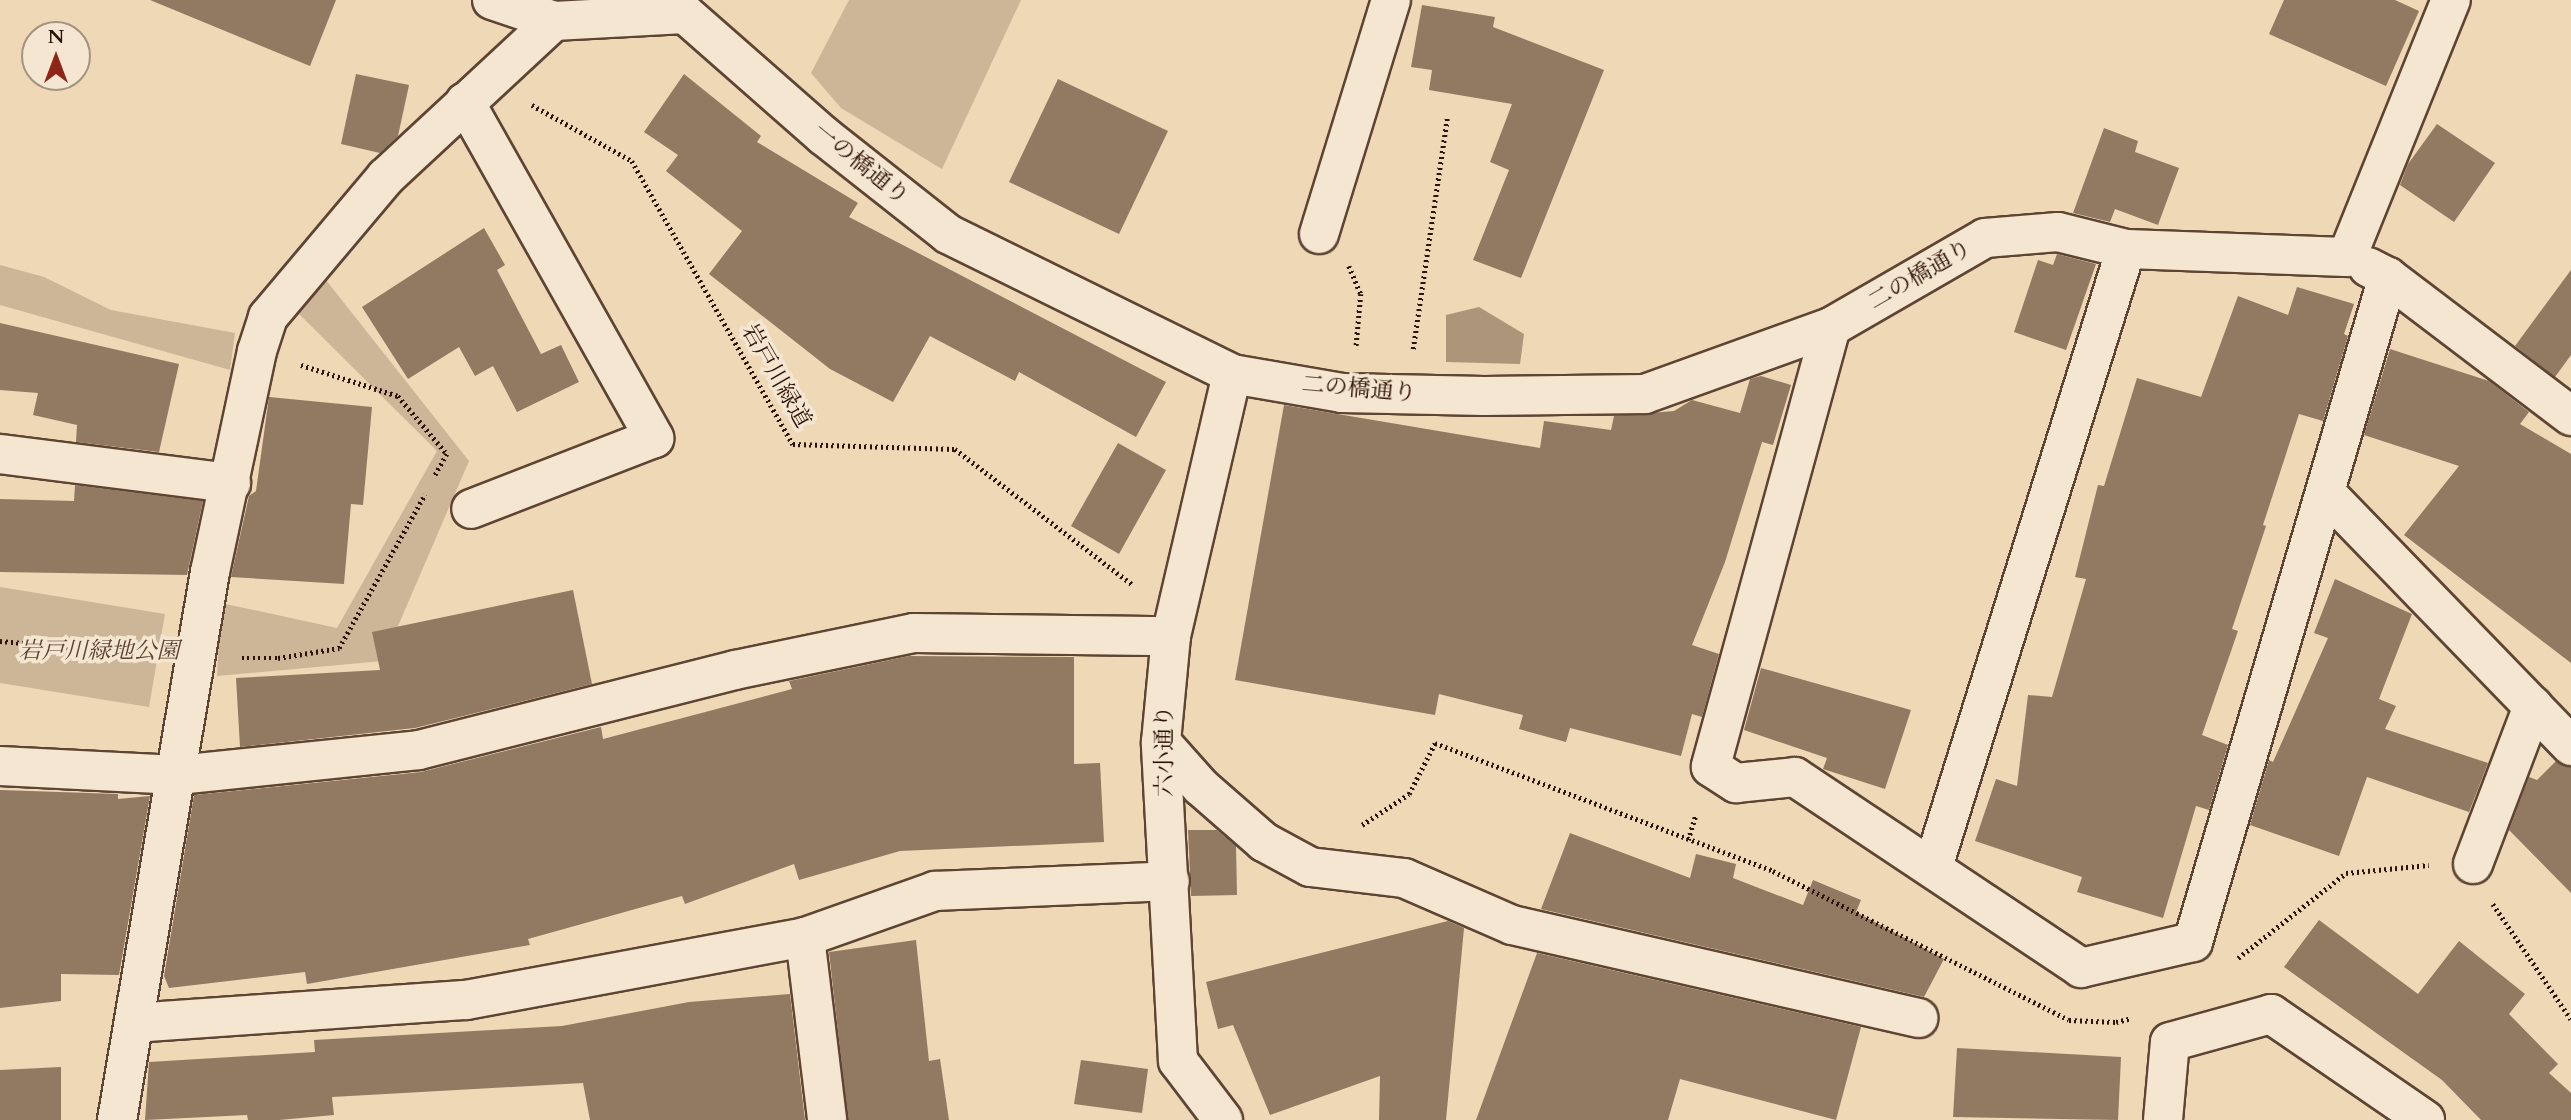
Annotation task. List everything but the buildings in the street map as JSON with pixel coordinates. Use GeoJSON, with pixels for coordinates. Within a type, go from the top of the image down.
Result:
{"type":"FeatureCollection","features":[{"type":"Feature","properties":{"kind":"street","name":"一の橋通り"},"geometry":{"type":"LineString","coordinates":[[492,0],[554,21],[686,7],[824,136],[948,234],[1232,374]]}},
{"type":"Feature","properties":{"kind":"street"},"geometry":{"type":"LineString","coordinates":[[1319,234],[1391,0]]}},
{"type":"Feature","properties":{"kind":"street"},"geometry":{"type":"LineString","coordinates":[[2451,0],[2347,257],[2388,278],[2571,416]]}},
{"type":"Feature","properties":{"kind":"street"},"geometry":{"type":"LineString","coordinates":[[117,1120],[198,658],[209,572],[231,483],[257,351],[268,317],[386,177],[554,21]]}},
{"type":"Feature","properties":{"kind":"street"},"geometry":{"type":"LineString","coordinates":[[471,509],[654,438],[477,91]]}},
{"type":"Feature","properties":{"kind":"street","name":"二の橋通り"},"geometry":{"type":"LineString","coordinates":[[1232,374],[1342,393],[1645,394],[1831,327],[1985,238],[2058,232],[2126,249],[2347,257]]}},
{"type":"Feature","properties":{"kind":"street"},"geometry":{"type":"LineString","coordinates":[[1933,866],[2126,249]]}},
{"type":"Feature","properties":{"kind":"street"},"geometry":{"type":"LineString","coordinates":[[1831,327],[1711,767],[1736,783],[1795,777],[1933,866],[2081,968],[2193,942],[2327,494],[2388,278]]}},
{"type":"Feature","properties":{"kind":"street","name":"六小通り"},"geometry":{"type":"LineString","coordinates":[[1223,1120],[1178,1061],[1161,742],[1173,627],[1232,374]]}},
{"type":"Feature","properties":{"kind":"street"},"geometry":{"type":"LineString","coordinates":[[0,454],[231,483]]}},
{"type":"Feature","properties":{"kind":"street"},"geometry":{"type":"LineString","coordinates":[[2327,494],[2571,746]]}},
{"type":"Feature","properties":{"kind":"street"},"geometry":{"type":"LineString","coordinates":[[0,766],[178,775],[419,750],[735,670],[914,634],[1173,627]]}},
{"type":"Feature","properties":{"kind":"street"},"geometry":{"type":"LineString","coordinates":[[2473,864],[2533,706]]}},
{"type":"Feature","properties":{"kind":"street"},"geometry":{"type":"LineString","coordinates":[[1161,742],[1201,787],[1264,842],[1310,866],[1404,878],[1513,925],[1917,1018]]}},
{"type":"Feature","properties":{"kind":"street"},"geometry":{"type":"LineString","coordinates":[[134,1023],[466,1000],[805,937],[935,891],[1170,881]]}},
{"type":"Feature","properties":{"kind":"street"},"geometry":{"type":"LineString","coordinates":[[805,937],[827,1120]]}},
{"type":"Feature","properties":{"kind":"street"},"geometry":{"type":"LineString","coordinates":[[2163,1120],[2169,1042],[2271,1014],[2426,1120]]}},
{"type":"Feature","properties":{"kind":"path","name":"岩戸川緑道"},"geometry":{"type":"LineString","coordinates":[[477,91],[632,160],[793,444],[955,449],[1173,627]]}},
{"type":"Feature","properties":{"kind":"path"},"geometry":{"type":"LineString","coordinates":[[1406,394],[1447,118]]}},
{"type":"Feature","properties":{"kind":"path"},"geometry":{"type":"LineString","coordinates":[[1319,234],[1343,254],[1361,294],[1360,337],[1342,393]]}},
{"type":"Feature","properties":{"kind":"path"},"geometry":{"type":"LineString","coordinates":[[0,641],[198,658],[278,658],[339,648],[447,454],[398,396],[257,351]]}},
{"type":"Feature","properties":{"kind":"path"},"geometry":{"type":"LineString","coordinates":[[1357,829],[1409,794],[1435,743],[1688,840]]}},
{"type":"Feature","properties":{"kind":"green space"},"geometry":{"type":"Polygon","coordinates":[[[849,0],[1021,0],[942,169],[841,108],[811,73],[849,0]]]}},
{"type":"Feature","properties":{"kind":"green space"},"geometry":{"type":"Polygon","coordinates":[[[0,265],[44,277],[111,310],[235,333],[230,370],[0,305],[0,265]]]}},
{"type":"Feature","properties":{"kind":"green space"},"geometry":{"type":"Polygon","coordinates":[[[322,275],[469,461],[383,661],[217,676],[221,603],[337,628],[437,451],[294,309],[322,275]]]}},
{"type":"Feature","properties":{"kind":"green space","name":"岩戸川緑地公園"},"geometry":{"type":"Polygon","coordinates":[[[0,587],[165,614],[149,707],[0,683],[0,587]]]}},
{"type":"Feature","properties":{"kind":"shaded area"},"geometry":{"type":"Polygon","coordinates":[[[1479,307],[1524,334],[1520,364],[1446,362],[1446,315],[1479,307]]]}}]}
